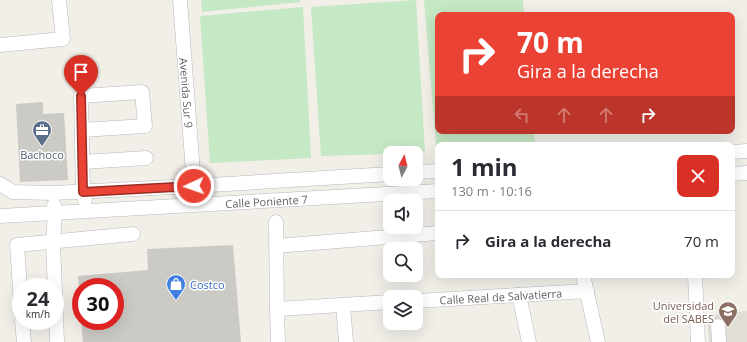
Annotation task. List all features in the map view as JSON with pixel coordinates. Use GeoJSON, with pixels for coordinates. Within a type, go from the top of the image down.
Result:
{"type":"FeatureCollection","features":[{"type":"Feature","properties":{"kind":"street"},"geometry":{"type":"LineString","coordinates":[[0,45],[63,39],[59,0]]}},
{"type":"Feature","properties":{"kind":"street","name":"Avenida Sur 9"},"geometry":{"type":"LineString","coordinates":[[180,0],[194,186]]}},
{"type":"Feature","properties":{"kind":"street"},"geometry":{"type":"LineString","coordinates":[[82,130],[145,126],[142,92],[81,96],[83,192],[87,211]]}},
{"type":"Feature","properties":{"kind":"street"},"geometry":{"type":"LineString","coordinates":[[735,152],[747,151]]}},
{"type":"Feature","properties":{"kind":"street"},"geometry":{"type":"LineString","coordinates":[[83,162],[146,158]]}},
{"type":"Feature","properties":{"kind":"street"},"geometry":{"type":"LineString","coordinates":[[423,172],[435,171]]}},
{"type":"Feature","properties":{"kind":"street"},"geometry":{"type":"LineString","coordinates":[[735,174],[747,173]]}},
{"type":"Feature","properties":{"kind":"street","name":"Calle Poniente 7"},"geometry":{"type":"LineString","coordinates":[[0,184],[13,192],[53,193],[383,174]]}},
{"type":"Feature","properties":{"kind":"street","name":"Calle Poniente 7"},"geometry":{"type":"LineString","coordinates":[[0,216],[435,191]]}},
{"type":"Feature","properties":{"kind":"street"},"geometry":{"type":"LineString","coordinates":[[53,193],[55,213],[53,242],[57,342]]}},
{"type":"Feature","properties":{"kind":"street"},"geometry":{"type":"LineString","coordinates":[[276,222],[278,342]]}},
{"type":"Feature","properties":{"kind":"street"},"geometry":{"type":"LineString","coordinates":[[276,246],[435,233]]}},
{"type":"Feature","properties":{"kind":"street"},"geometry":{"type":"LineString","coordinates":[[19,278],[17,245],[133,234]]}},
{"type":"Feature","properties":{"kind":"street"},"geometry":{"type":"LineString","coordinates":[[584,278],[598,342]]}},
{"type":"Feature","properties":{"kind":"street"},"geometry":{"type":"LineString","coordinates":[[694,278],[698,342]]}},
{"type":"Feature","properties":{"kind":"street","name":"Calle Real de Salvatierra"},"geometry":{"type":"LineString","coordinates":[[423,301],[587,291]]}},
{"type":"Feature","properties":{"kind":"street"},"geometry":{"type":"LineString","coordinates":[[519,295],[530,342]]}},
{"type":"Feature","properties":{"kind":"street"},"geometry":{"type":"LineString","coordinates":[[277,309],[383,302]]}},
{"type":"Feature","properties":{"kind":"street"},"geometry":{"type":"LineString","coordinates":[[343,305],[346,342]]}},
{"type":"Feature","properties":{"kind":"street"},"geometry":{"type":"LineString","coordinates":[[718,326],[719,342]]}},
{"type":"Feature","properties":{"kind":"street"},"geometry":{"type":"LineString","coordinates":[[23,330],[24,342]]}},
{"type":"Feature","properties":{"kind":"shaded area","name":"Universidad del SABES"},"geometry":{"type":"Polygon","coordinates":[[[747,311],[747,342],[709,342],[707,315],[747,311]]]}},
{"type":"Feature","properties":{"kind":"green space"},"geometry":{"type":"Polygon","coordinates":[[[201,0],[300,0],[300,2],[202,12],[201,0]]]}},
{"type":"Feature","properties":{"kind":"green space"},"geometry":{"type":"Polygon","coordinates":[[[416,0],[425,153],[423,153],[423,146],[383,146],[383,154],[321,156],[311,7],[416,0]]]}},
{"type":"Feature","properties":{"kind":"green space"},"geometry":{"type":"Polygon","coordinates":[[[424,0],[523,0],[524,12],[435,12],[435,133],[424,0]]]}},
{"type":"Feature","properties":{"kind":"green space"},"geometry":{"type":"Polygon","coordinates":[[[303,7],[311,158],[210,163],[200,16],[303,7]]]}},
{"type":"Feature","properties":{"kind":"green space"},"geometry":{"type":"Polygon","coordinates":[[[435,134],[534,134],[535,142],[436,142],[435,134]]]}},
{"type":"Feature","properties":{"kind":"building","name":"Bachoco"},"geometry":{"type":"Polygon","coordinates":[[[43,102],[43,114],[64,113],[68,180],[20,182],[16,104],[43,102]]]}},
{"type":"Feature","properties":{"kind":"building","name":"Costco"},"geometry":{"type":"Polygon","coordinates":[[[233,245],[241,342],[83,342],[82,330],[124,330],[124,278],[78,278],[78,276],[148,270],[147,249],[233,245]]]}},
{"type":"Feature","properties":{"kind":"place","name":"Bachoco"},"geometry":{"type":"Point","coordinates":[42,147]}},
{"type":"Feature","properties":{"kind":"place","name":"Costco"},"geometry":{"type":"Point","coordinates":[176,301]}},
{"type":"Feature","properties":{"kind":"place","name":"Universidad del SABES"},"geometry":{"type":"Point","coordinates":[728,328]}},
{"type":"Feature","properties":{"kind":"route"},"geometry":{"type":"LineString","coordinates":[[81,96],[83,192],[194,186]]}}]}
